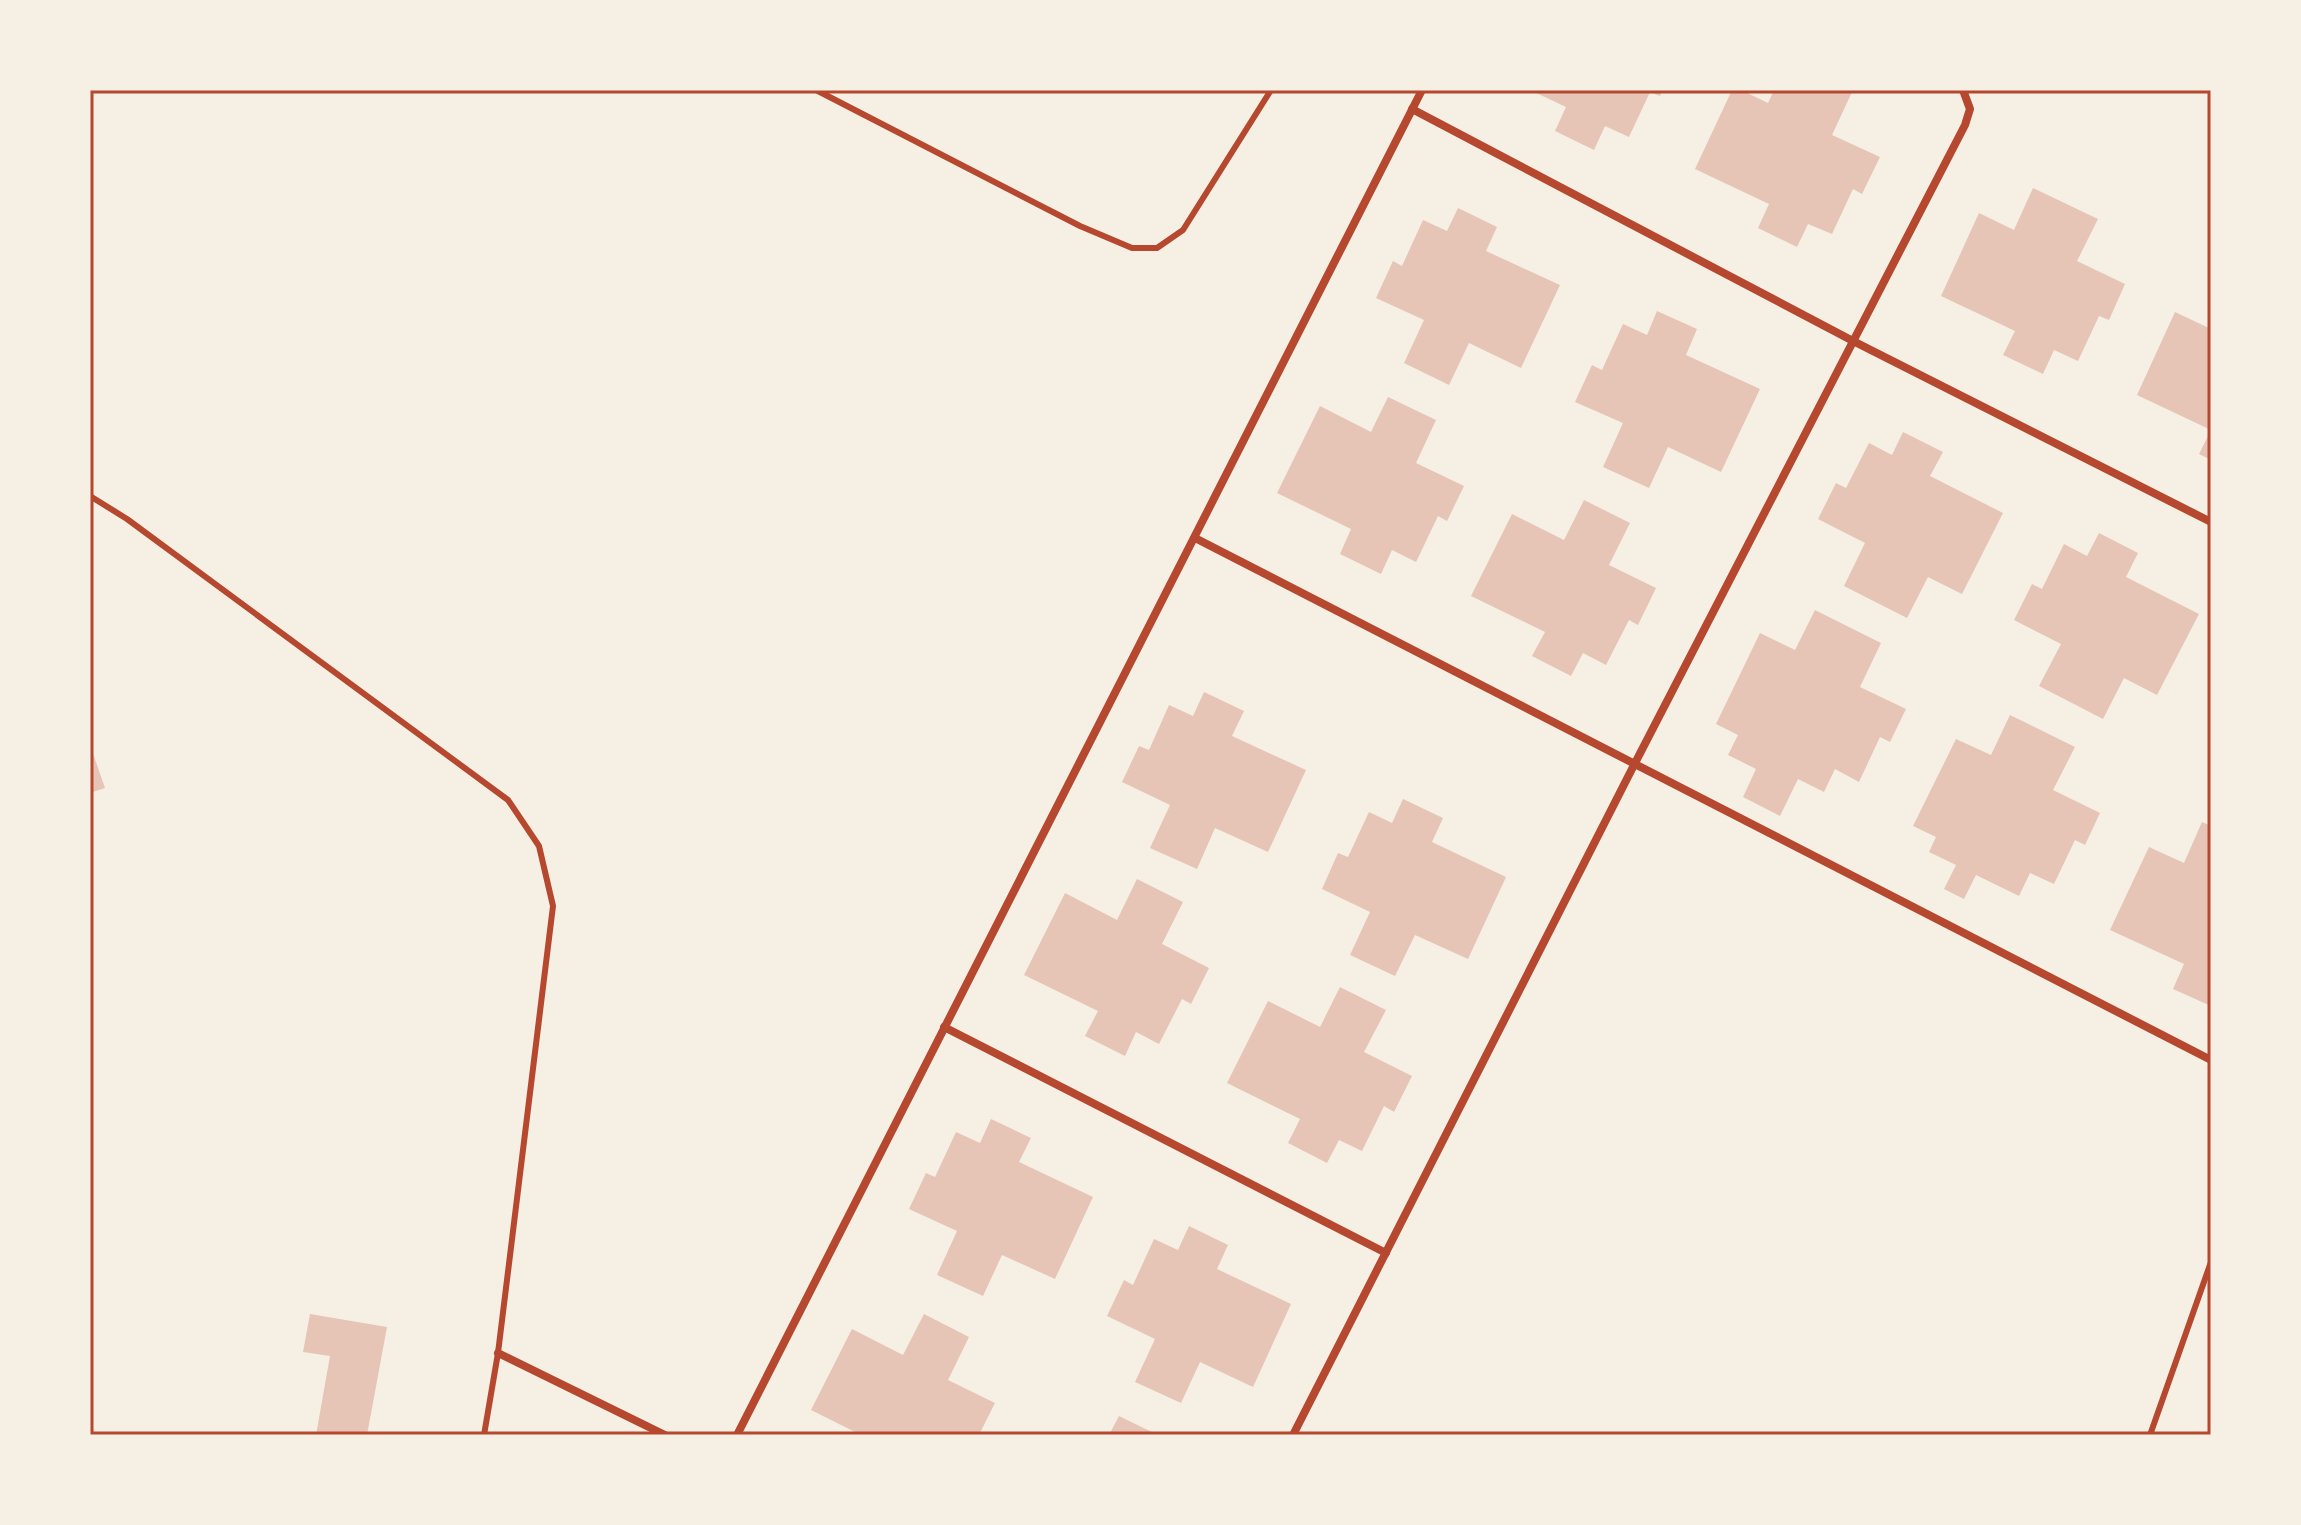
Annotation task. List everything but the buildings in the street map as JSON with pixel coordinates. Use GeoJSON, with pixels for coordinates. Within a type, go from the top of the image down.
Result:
{"type":"FeatureCollection","features":[{"type":"Feature","properties":{"kind":"street"},"geometry":{"type":"LineString","coordinates":[[737,1435],[1422,90]]}},
{"type":"Feature","properties":{"kind":"street"},"geometry":{"type":"LineString","coordinates":[[1293,1435],[1965,125],[1970,109],[1963,90]]}},
{"type":"Feature","properties":{"kind":"street"},"geometry":{"type":"LineString","coordinates":[[1412,109],[1853,341],[2211,522]]}},
{"type":"Feature","properties":{"kind":"street"},"geometry":{"type":"LineString","coordinates":[[1195,538],[2211,1060]]}},
{"type":"Feature","properties":{"kind":"street"},"geometry":{"type":"LineString","coordinates":[[944,1027],[1386,1253]]}},
{"type":"Feature","properties":{"kind":"street"},"geometry":{"type":"LineString","coordinates":[[498,1353],[665,1435]]}},
{"type":"Feature","properties":{"kind":"lane"},"geometry":{"type":"LineString","coordinates":[[816,90],[1080,226],[1132,248],[1157,248],[1183,230],[1271,90]]}},
{"type":"Feature","properties":{"kind":"lane"},"geometry":{"type":"LineString","coordinates":[[90,496],[127,519],[508,800],[539,846],[553,906],[498,1353],[484,1435]]}},
{"type":"Feature","properties":{"kind":"lane"},"geometry":{"type":"LineString","coordinates":[[2150,1435],[2211,1262]]}}]}
